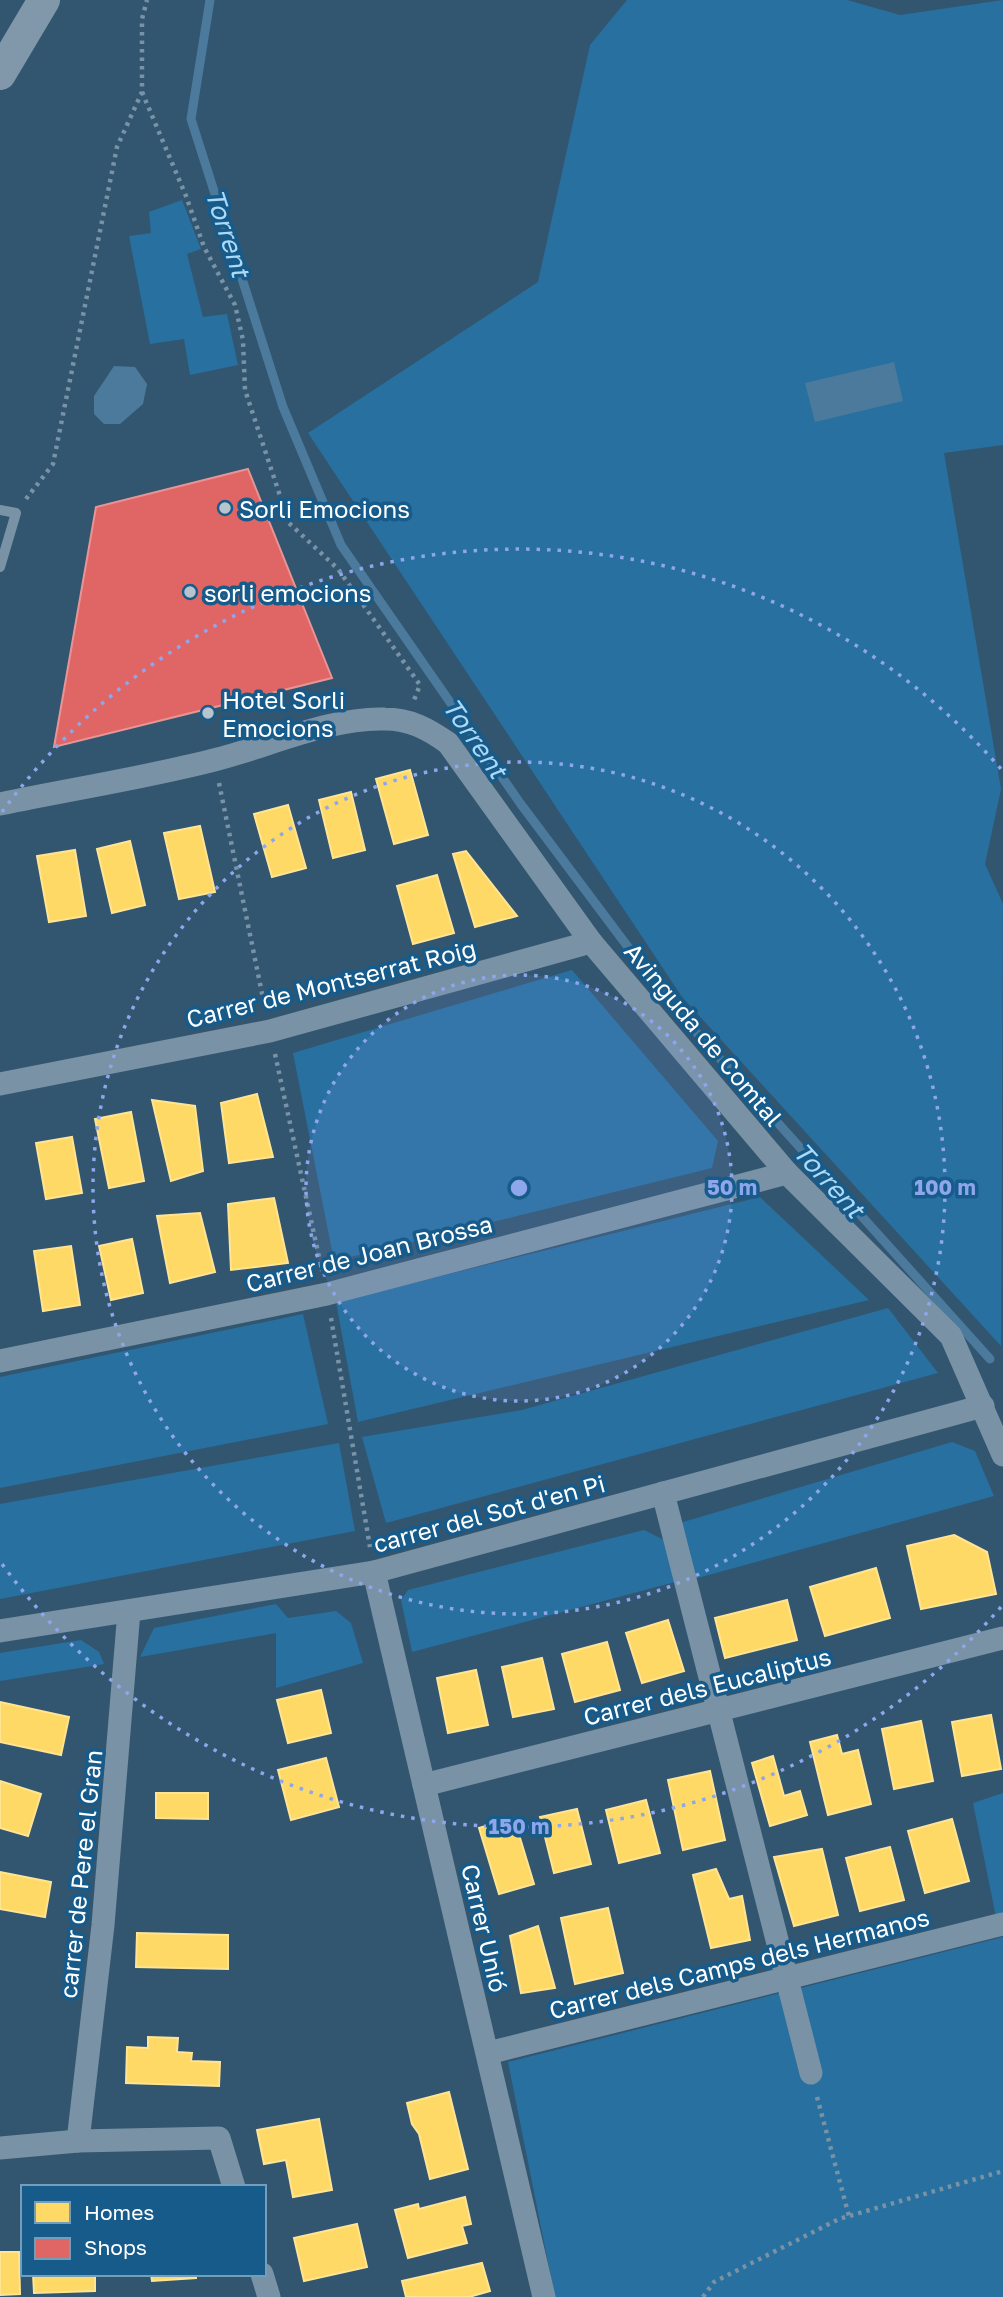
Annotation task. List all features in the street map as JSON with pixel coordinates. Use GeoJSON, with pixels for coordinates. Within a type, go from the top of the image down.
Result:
{"type":"FeatureCollection","features":[{"type":"Feature","properties":{"kind":"street"},"geometry":{"type":"LineString","coordinates":[[0,74],[44,0]]}},
{"type":"Feature","properties":{"kind":"street"},"geometry":{"type":"LineString","coordinates":[[0,804],[214,760],[347,722],[382,718],[405,720]]}},
{"type":"Feature","properties":{"kind":"street","name":"Avinguda de Comtal"},"geometry":{"type":"LineString","coordinates":[[405,720],[430,730],[448,743],[590,942],[788,1173],[951,1336],[1003,1455]]}},
{"type":"Feature","properties":{"kind":"street","name":"Carrer de Montserrat Roig"},"geometry":{"type":"LineString","coordinates":[[0,1084],[270,1031],[590,942]]}},
{"type":"Feature","properties":{"kind":"street","name":"Carrer de Joan Brossa"},"geometry":{"type":"LineString","coordinates":[[0,1361],[327,1294],[788,1173]]}},
{"type":"Feature","properties":{"kind":"street","name":"carrer del Sot d'en Pi"},"geometry":{"type":"LineString","coordinates":[[0,1631],[374,1572],[983,1406]]}},
{"type":"Feature","properties":{"kind":"street"},"geometry":{"type":"LineString","coordinates":[[663,1493],[811,2073]]}},
{"type":"Feature","properties":{"kind":"street","name":"Carrer Unió"},"geometry":{"type":"LineString","coordinates":[[374,1572],[544,2297]]}},
{"type":"Feature","properties":{"kind":"street","name":"carrer de Pere el Gran"},"geometry":{"type":"LineString","coordinates":[[78,2141],[103,1925],[129,1611]]}},
{"type":"Feature","properties":{"kind":"street","name":"Carrer dels Eucaliptus"},"geometry":{"type":"LineString","coordinates":[[424,1785],[1003,1638]]}},
{"type":"Feature","properties":{"kind":"street","name":"Carrer dels Camps dels Hermanos"},"geometry":{"type":"LineString","coordinates":[[488,2053],[1003,1924]]}},
{"type":"Feature","properties":{"kind":"street"},"geometry":{"type":"LineString","coordinates":[[0,2148],[78,2141],[219,2138],[233,2185]]}},
{"type":"Feature","properties":{"kind":"street"},"geometry":{"type":"LineString","coordinates":[[263,2276],[269,2297]]}},
{"type":"Feature","properties":{"kind":"lane"},"geometry":{"type":"LineString","coordinates":[[0,510],[16,513],[0,567]]}},
{"type":"Feature","properties":{"kind":"path"},"geometry":{"type":"LineString","coordinates":[[148,0],[142,19],[142,92],[186,196],[204,247],[235,305],[243,340],[244,390],[289,523],[338,569],[419,685],[405,720]]}},
{"type":"Feature","properties":{"kind":"path"},"geometry":{"type":"LineString","coordinates":[[16,513],[53,464],[117,148],[142,92]]}},
{"type":"Feature","properties":{"kind":"path"},"geometry":{"type":"LineString","coordinates":[[214,760],[327,1294],[374,1572]]}},
{"type":"Feature","properties":{"kind":"path"},"geometry":{"type":"LineString","coordinates":[[811,2073],[849,2216]]}},
{"type":"Feature","properties":{"kind":"path"},"geometry":{"type":"LineString","coordinates":[[703,2297],[714,2282],[849,2216],[1003,2171]]}},
{"type":"Feature","properties":{"kind":"shaded area"},"geometry":{"type":"Polygon","coordinates":[[[627,0],[847,0],[900,15],[1003,0],[1003,445],[944,453],[1001,789],[985,864],[1003,904],[1001,1346],[682,997],[308,433],[538,282],[590,45],[627,0]]]}},
{"type":"Feature","properties":{"kind":"shaded area"},"geometry":{"type":"Polygon","coordinates":[[[182,200],[201,249],[187,254],[203,317],[227,314],[238,365],[190,375],[184,339],[150,344],[129,236],[151,233],[149,212],[182,200]]]}},
{"type":"Feature","properties":{"kind":"shaded area"},"geometry":{"type":"Polygon","coordinates":[[[894,362],[903,401],[815,422],[805,383],[894,362]]]}},
{"type":"Feature","properties":{"kind":"shaded area"},"geometry":{"type":"Polygon","coordinates":[[[114,366],[135,367],[147,384],[143,404],[120,424],[104,424],[94,414],[94,396],[114,366]]]}},
{"type":"Feature","properties":{"kind":"shaded area"},"geometry":{"type":"Polygon","coordinates":[[[572,970],[718,1141],[712,1168],[334,1261],[293,1053],[572,970]]]}},
{"type":"Feature","properties":{"kind":"shaded area"},"geometry":{"type":"Polygon","coordinates":[[[760,1197],[869,1300],[358,1422],[336,1302],[760,1197]]]}},
{"type":"Feature","properties":{"kind":"shaded area"},"geometry":{"type":"Polygon","coordinates":[[[888,1308],[938,1373],[386,1523],[362,1437],[522,1410],[888,1308]]]}},
{"type":"Feature","properties":{"kind":"shaded area"},"geometry":{"type":"Polygon","coordinates":[[[303,1314],[328,1424],[0,1488],[0,1377],[303,1314]]]}},
{"type":"Feature","properties":{"kind":"shaded area"},"geometry":{"type":"Polygon","coordinates":[[[952,1442],[975,1451],[994,1496],[694,1579],[680,1523],[952,1442]]]}},
{"type":"Feature","properties":{"kind":"shaded area"},"geometry":{"type":"Polygon","coordinates":[[[339,1443],[355,1531],[0,1599],[0,1504],[339,1443]]]}},
{"type":"Feature","properties":{"kind":"shaded area"},"geometry":{"type":"Polygon","coordinates":[[[644,1530],[664,1540],[675,1582],[412,1652],[401,1600],[408,1590],[644,1530]]]}},
{"type":"Feature","properties":{"kind":"shaded area"},"geometry":{"type":"Polygon","coordinates":[[[276,1604],[288,1618],[336,1611],[351,1623],[363,1663],[276,1688],[276,1633],[140,1657],[154,1628],[276,1604]]]}},
{"type":"Feature","properties":{"kind":"shaded area"},"geometry":{"type":"Polygon","coordinates":[[[81,1640],[99,1652],[104,1664],[0,1681],[0,1653],[81,1640]]]}},
{"type":"Feature","properties":{"kind":"shaded area"},"geometry":{"type":"Polygon","coordinates":[[[1003,1793],[1003,1915],[996,1917],[973,1803],[1003,1793]]]}},
{"type":"Feature","properties":{"kind":"shaded area"},"geometry":{"type":"Polygon","coordinates":[[[1003,1937],[1003,2297],[555,2297],[508,2062],[1003,1937]]]}},
{"type":"Feature","properties":{"kind":"building: Homes"},"geometry":{"type":"Polygon","coordinates":[[[410,770],[428,835],[394,844],[376,779],[410,770]]]}},
{"type":"Feature","properties":{"kind":"building: Homes"},"geometry":{"type":"Polygon","coordinates":[[[351,792],[365,850],[333,858],[319,800],[351,792]]]}},
{"type":"Feature","properties":{"kind":"building: Homes"},"geometry":{"type":"Polygon","coordinates":[[[288,805],[306,868],[272,877],[254,814],[288,805]]]}},
{"type":"Feature","properties":{"kind":"building: Homes"},"geometry":{"type":"Polygon","coordinates":[[[200,826],[215,892],[179,899],[164,833],[200,826]]]}},
{"type":"Feature","properties":{"kind":"building: Homes"},"geometry":{"type":"Polygon","coordinates":[[[130,841],[145,905],[112,913],[97,849],[130,841]]]}},
{"type":"Feature","properties":{"kind":"building: Homes"},"geometry":{"type":"Polygon","coordinates":[[[75,850],[86,916],[49,922],[37,856],[75,850]]]}},
{"type":"Feature","properties":{"kind":"building: Homes"},"geometry":{"type":"Polygon","coordinates":[[[466,851],[517,916],[475,927],[453,854],[466,851]]]}},
{"type":"Feature","properties":{"kind":"building: Homes"},"geometry":{"type":"Polygon","coordinates":[[[437,875],[454,933],[413,944],[397,886],[437,875]]]}},
{"type":"Feature","properties":{"kind":"building: Homes"},"geometry":{"type":"Polygon","coordinates":[[[257,1094],[273,1157],[229,1163],[221,1103],[257,1094]]]}},
{"type":"Feature","properties":{"kind":"building: Homes"},"geometry":{"type":"Polygon","coordinates":[[[152,1100],[195,1106],[203,1171],[171,1181],[152,1100]]]}},
{"type":"Feature","properties":{"kind":"building: Homes"},"geometry":{"type":"Polygon","coordinates":[[[131,1112],[144,1181],[109,1188],[95,1119],[131,1112]]]}},
{"type":"Feature","properties":{"kind":"building: Homes"},"geometry":{"type":"Polygon","coordinates":[[[72,1137],[82,1193],[46,1199],[36,1143],[72,1137]]]}},
{"type":"Feature","properties":{"kind":"building: Homes"},"geometry":{"type":"Polygon","coordinates":[[[274,1198],[288,1263],[231,1270],[228,1204],[274,1198]]]}},
{"type":"Feature","properties":{"kind":"building: Homes"},"geometry":{"type":"Polygon","coordinates":[[[200,1213],[215,1272],[170,1283],[157,1216],[200,1213]]]}},
{"type":"Feature","properties":{"kind":"building: Homes"},"geometry":{"type":"Polygon","coordinates":[[[132,1239],[143,1293],[111,1300],[99,1246],[132,1239]]]}},
{"type":"Feature","properties":{"kind":"building: Homes"},"geometry":{"type":"Polygon","coordinates":[[[71,1246],[80,1305],[43,1311],[34,1251],[71,1246]]]}},
{"type":"Feature","properties":{"kind":"building: Homes"},"geometry":{"type":"Polygon","coordinates":[[[954,1535],[987,1552],[996,1594],[921,1609],[907,1546],[954,1535]]]}},
{"type":"Feature","properties":{"kind":"building: Homes"},"geometry":{"type":"Polygon","coordinates":[[[876,1568],[890,1618],[825,1636],[810,1587],[876,1568]]]}},
{"type":"Feature","properties":{"kind":"building: Homes"},"geometry":{"type":"Polygon","coordinates":[[[787,1600],[797,1640],[725,1658],[715,1618],[787,1600]]]}},
{"type":"Feature","properties":{"kind":"building: Homes"},"geometry":{"type":"Polygon","coordinates":[[[668,1620],[684,1671],[642,1683],[626,1633],[668,1620]]]}},
{"type":"Feature","properties":{"kind":"building: Homes"},"geometry":{"type":"Polygon","coordinates":[[[607,1642],[620,1690],[575,1702],[562,1654],[607,1642]]]}},
{"type":"Feature","properties":{"kind":"building: Homes"},"geometry":{"type":"Polygon","coordinates":[[[542,1658],[554,1709],[513,1717],[502,1667],[542,1658]]]}},
{"type":"Feature","properties":{"kind":"building: Homes"},"geometry":{"type":"Polygon","coordinates":[[[476,1670],[488,1725],[448,1733],[437,1678],[476,1670]]]}},
{"type":"Feature","properties":{"kind":"building: Homes"},"geometry":{"type":"Polygon","coordinates":[[[321,1690],[331,1733],[288,1743],[277,1700],[321,1690]]]}},
{"type":"Feature","properties":{"kind":"building: Homes"},"geometry":{"type":"Polygon","coordinates":[[[0,1702],[69,1717],[61,1755],[0,1742],[0,1702]]]}},
{"type":"Feature","properties":{"kind":"building: Homes"},"geometry":{"type":"Polygon","coordinates":[[[991,1715],[1001,1769],[962,1776],[952,1722],[991,1715]]]}},
{"type":"Feature","properties":{"kind":"building: Homes"},"geometry":{"type":"Polygon","coordinates":[[[921,1721],[933,1781],[894,1789],[882,1729],[921,1721]]]}},
{"type":"Feature","properties":{"kind":"building: Homes"},"geometry":{"type":"Polygon","coordinates":[[[837,1735],[842,1754],[858,1750],[871,1804],[828,1815],[810,1742],[837,1735]]]}},
{"type":"Feature","properties":{"kind":"building: Homes"},"geometry":{"type":"Polygon","coordinates":[[[773,1756],[784,1796],[800,1791],[807,1815],[770,1826],[752,1763],[773,1756]]]}},
{"type":"Feature","properties":{"kind":"building: Homes"},"geometry":{"type":"Polygon","coordinates":[[[326,1758],[339,1807],[291,1820],[278,1770],[326,1758]]]}},
{"type":"Feature","properties":{"kind":"building: Homes"},"geometry":{"type":"Polygon","coordinates":[[[710,1771],[725,1840],[683,1850],[668,1780],[710,1771]]]}},
{"type":"Feature","properties":{"kind":"building: Homes"},"geometry":{"type":"Polygon","coordinates":[[[0,1781],[41,1794],[28,1836],[0,1828],[0,1781]]]}},
{"type":"Feature","properties":{"kind":"building: Homes"},"geometry":{"type":"Polygon","coordinates":[[[156,1793],[208,1793],[208,1819],[156,1818],[156,1793]]]}},
{"type":"Feature","properties":{"kind":"building: Homes"},"geometry":{"type":"Polygon","coordinates":[[[646,1800],[660,1853],[619,1863],[606,1810],[646,1800]]]}},
{"type":"Feature","properties":{"kind":"building: Homes"},"geometry":{"type":"Polygon","coordinates":[[[577,1809],[591,1864],[554,1873],[540,1817],[577,1809]]]}},
{"type":"Feature","properties":{"kind":"building: Homes"},"geometry":{"type":"Polygon","coordinates":[[[514,1818],[534,1884],[499,1894],[479,1828],[514,1818]]]}},
{"type":"Feature","properties":{"kind":"building: Homes"},"geometry":{"type":"Polygon","coordinates":[[[952,1819],[969,1881],[925,1893],[908,1831],[952,1819]]]}},
{"type":"Feature","properties":{"kind":"building: Homes"},"geometry":{"type":"Polygon","coordinates":[[[890,1847],[904,1900],[860,1911],[846,1858],[890,1847]]]}},
{"type":"Feature","properties":{"kind":"building: Homes"},"geometry":{"type":"Polygon","coordinates":[[[822,1849],[838,1915],[794,1926],[774,1857],[822,1849]]]}},
{"type":"Feature","properties":{"kind":"building: Homes"},"geometry":{"type":"Polygon","coordinates":[[[716,1869],[729,1899],[742,1896],[750,1940],[711,1948],[693,1875],[716,1869]]]}},
{"type":"Feature","properties":{"kind":"building: Homes"},"geometry":{"type":"Polygon","coordinates":[[[0,1872],[51,1882],[45,1917],[0,1909],[0,1872]]]}},
{"type":"Feature","properties":{"kind":"building: Homes"},"geometry":{"type":"Polygon","coordinates":[[[608,1908],[623,1973],[575,1984],[561,1918],[608,1908]]]}},
{"type":"Feature","properties":{"kind":"building: Homes"},"geometry":{"type":"Polygon","coordinates":[[[538,1926],[555,1988],[521,1993],[510,1936],[538,1926]]]}},
{"type":"Feature","properties":{"kind":"building: Homes"},"geometry":{"type":"Polygon","coordinates":[[[137,1933],[228,1935],[228,1969],[136,1967],[137,1933]]]}},
{"type":"Feature","properties":{"kind":"building: Homes"},"geometry":{"type":"Polygon","coordinates":[[[148,2037],[178,2038],[177,2052],[192,2053],[191,2061],[220,2062],[219,2086],[126,2083],[127,2047],[148,2048],[148,2037]]]}},
{"type":"Feature","properties":{"kind":"building: Homes"},"geometry":{"type":"Polygon","coordinates":[[[449,2092],[468,2169],[430,2179],[419,2134],[412,2124],[407,2103],[449,2092]]]}},
{"type":"Feature","properties":{"kind":"building: Homes"},"geometry":{"type":"Polygon","coordinates":[[[319,2119],[332,2190],[293,2197],[286,2160],[264,2164],[257,2130],[319,2119]]]}},
{"type":"Feature","properties":{"kind":"building: Homes"},"geometry":{"type":"Polygon","coordinates":[[[465,2197],[471,2224],[462,2226],[467,2243],[408,2258],[395,2210],[418,2204],[419,2209],[465,2197]]]}},
{"type":"Feature","properties":{"kind":"building: Homes"},"geometry":{"type":"Polygon","coordinates":[[[357,2224],[367,2267],[304,2281],[294,2238],[357,2224]]]}},
{"type":"Feature","properties":{"kind":"building: Homes"},"geometry":{"type":"Polygon","coordinates":[[[0,2252],[19,2252],[20,2294],[0,2295],[0,2252]]]}},
{"type":"Feature","properties":{"kind":"building: Homes"},"geometry":{"type":"Polygon","coordinates":[[[482,2263],[490,2291],[469,2297],[406,2297],[402,2281],[482,2263]]]}},
{"type":"Feature","properties":{"kind":"building: Homes"},"geometry":{"type":"Polygon","coordinates":[[[33,2276],[95,2276],[95,2291],[34,2293],[33,2276]]]}},
{"type":"Feature","properties":{"kind":"building: Homes"},"geometry":{"type":"Polygon","coordinates":[[[151,2276],[196,2276],[196,2278],[152,2281],[151,2276]]]}},
{"type":"Feature","properties":{"kind":"building: Shops","name":"sorli emocions"},"geometry":{"type":"Polygon","coordinates":[[[248,469],[332,678],[54,747],[96,507],[248,469]]]}},
{"type":"Feature","properties":{"kind":"waterway","name":"Torrent"},"geometry":{"type":"LineString","coordinates":[[210,0],[191,119],[283,407],[341,545],[520,803],[670,1003],[990,1359]]}},
{"type":"Feature","properties":{"kind":"place","name":"Sorli Emocions"},"geometry":{"type":"Point","coordinates":[225,508]}},
{"type":"Feature","properties":{"kind":"place","name":"sorli emocions"},"geometry":{"type":"Point","coordinates":[190,592]}},
{"type":"Feature","properties":{"kind":"place","name":"Hotel Sorli Emocions"},"geometry":{"type":"Point","coordinates":[208,713]}}]}
